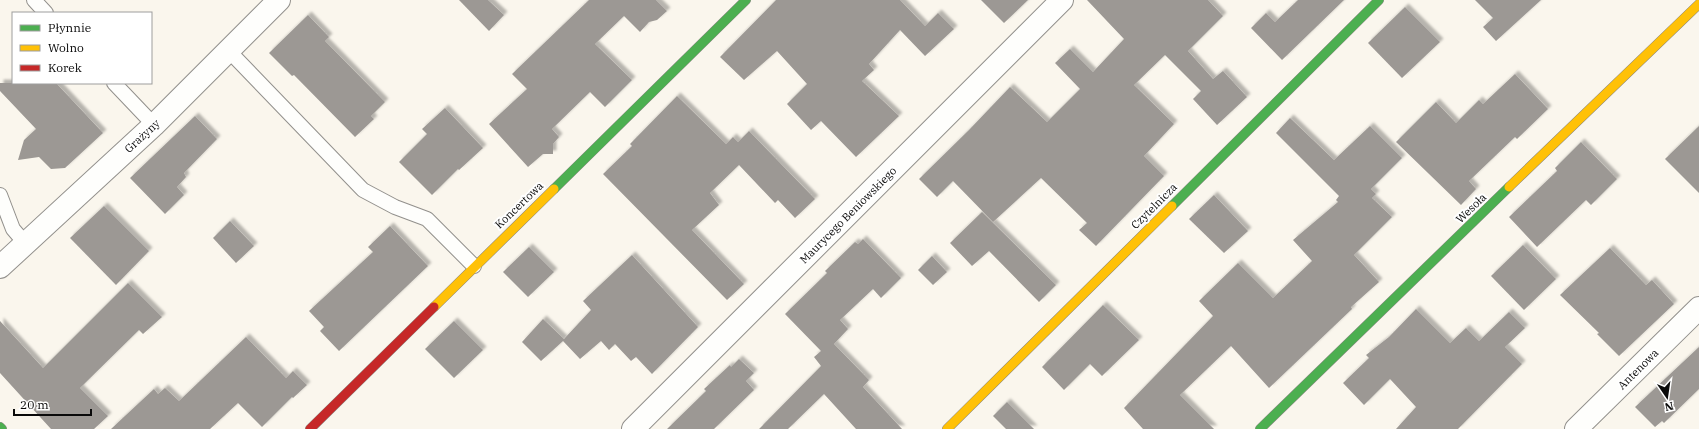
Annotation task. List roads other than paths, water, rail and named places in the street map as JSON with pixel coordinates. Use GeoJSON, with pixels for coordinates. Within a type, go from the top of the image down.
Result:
{"type":"FeatureCollection","features":[{"type":"Feature","properties":{"kind":"street","name":"Grażyny"},"geometry":{"type":"LineString","coordinates":[[0,267],[154,125],[279,0]]}},
{"type":"Feature","properties":{"kind":"street","name":"Koncertowa"},"geometry":{"type":"LineString","coordinates":[[310,429],[746,0]]}},
{"type":"Feature","properties":{"kind":"street","name":"Maurycego Beniowskiego"},"geometry":{"type":"LineString","coordinates":[[632,429],[1062,0]]}},
{"type":"Feature","properties":{"kind":"street","name":"Czytelnicza"},"geometry":{"type":"LineString","coordinates":[[947,429],[1378,0]]}},
{"type":"Feature","properties":{"kind":"street","name":"Wesoła"},"geometry":{"type":"LineString","coordinates":[[1260,429],[1699,4]]}},
{"type":"Feature","properties":{"kind":"street","name":"Antenowa"},"geometry":{"type":"LineString","coordinates":[[1576,429],[1699,308]]}},
{"type":"Feature","properties":{"kind":"lane"},"geometry":{"type":"LineString","coordinates":[[34,0],[45,12]]}},
{"type":"Feature","properties":{"kind":"lane"},"geometry":{"type":"LineString","coordinates":[[228,50],[363,190],[395,207],[427,219],[474,266]]}},
{"type":"Feature","properties":{"kind":"lane"},"geometry":{"type":"LineString","coordinates":[[115,84],[154,125]]}},
{"type":"Feature","properties":{"kind":"lane"},"geometry":{"type":"LineString","coordinates":[[0,195],[13,229],[25,243]]}}]}
